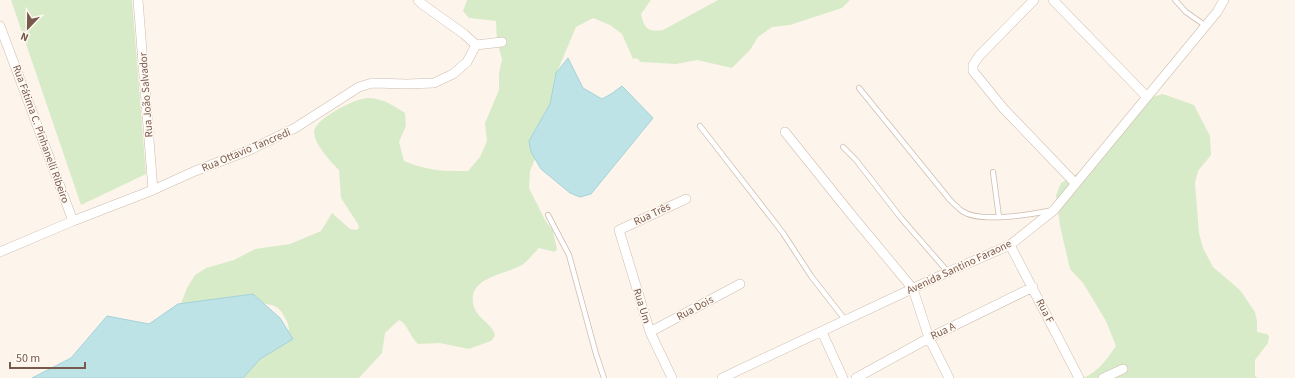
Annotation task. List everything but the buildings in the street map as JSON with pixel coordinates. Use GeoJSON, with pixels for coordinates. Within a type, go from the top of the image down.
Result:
{"type":"FeatureCollection","features":[{"type":"Feature","properties":{"kind":"street","name":"Rua João Salvador"},"geometry":{"type":"LineString","coordinates":[[138,0],[153,190]]}},
{"type":"Feature","properties":{"kind":"street"},"geometry":{"type":"LineString","coordinates":[[418,0],[464,34],[476,45],[502,42]]}},
{"type":"Feature","properties":{"kind":"street"},"geometry":{"type":"LineString","coordinates":[[1034,0],[1030,2],[979,56],[973,65],[973,71],[1003,108],[1076,183]]}},
{"type":"Feature","properties":{"kind":"street"},"geometry":{"type":"LineString","coordinates":[[1053,0],[1147,96]]}},
{"type":"Feature","properties":{"kind":"street","name":"Avenida Santino Faraone"},"geometry":{"type":"LineString","coordinates":[[722,378],[948,272],[1010,245],[1054,210],[1218,12],[1224,0]]}},
{"type":"Feature","properties":{"kind":"street","name":"Rua Fátima C. Pinhanelli Ribeiro"},"geometry":{"type":"LineString","coordinates":[[0,26],[73,221]]}},
{"type":"Feature","properties":{"kind":"street","name":"Rua Ottavio Tancredi"},"geometry":{"type":"LineString","coordinates":[[0,252],[250,150],[295,128],[359,87],[372,83],[434,83],[453,74],[468,62],[476,45]]}},
{"type":"Feature","properties":{"kind":"street"},"geometry":{"type":"LineString","coordinates":[[785,132],[913,289],[929,338],[949,378]]}},
{"type":"Feature","properties":{"kind":"street","name":"Rua Três"},"geometry":{"type":"LineString","coordinates":[[619,230],[686,199]]}},
{"type":"Feature","properties":{"kind":"street","name":"Rua Um"},"geometry":{"type":"LineString","coordinates":[[619,230],[650,332],[672,378]]}},
{"type":"Feature","properties":{"kind":"street","name":"Rua F"},"geometry":{"type":"LineString","coordinates":[[1010,245],[1079,378]]}},
{"type":"Feature","properties":{"kind":"street","name":"Rua Dois"},"geometry":{"type":"LineString","coordinates":[[650,332],[740,284]]}},
{"type":"Feature","properties":{"kind":"street","name":"Rua A"},"geometry":{"type":"LineString","coordinates":[[856,378],[929,338],[1033,287]]}},
{"type":"Feature","properties":{"kind":"street"},"geometry":{"type":"LineString","coordinates":[[822,332],[843,378]]}},
{"type":"Feature","properties":{"kind":"street"},"geometry":{"type":"LineString","coordinates":[[1103,378],[1123,369]]}},
{"type":"Feature","properties":{"kind":"lane"},"geometry":{"type":"LineString","coordinates":[[1175,0],[1186,12],[1206,26]]}},
{"type":"Feature","properties":{"kind":"lane"},"geometry":{"type":"LineString","coordinates":[[859,88],[950,200],[963,212],[979,217],[999,217],[1026,216],[1054,210]]}},
{"type":"Feature","properties":{"kind":"lane"},"geometry":{"type":"LineString","coordinates":[[700,126],[778,227],[811,276],[846,321]]}},
{"type":"Feature","properties":{"kind":"lane"},"geometry":{"type":"LineString","coordinates":[[843,147],[856,160],[901,218],[948,272]]}},
{"type":"Feature","properties":{"kind":"lane"},"geometry":{"type":"LineString","coordinates":[[993,172],[999,217]]}},
{"type":"Feature","properties":{"kind":"lane"},"geometry":{"type":"LineString","coordinates":[[548,215],[570,255],[596,354],[604,378]]}},
{"type":"Feature","properties":{"kind":"green space"},"geometry":{"type":"Polygon","coordinates":[[[11,0],[132,0],[146,174],[81,205],[11,0]]]}},
{"type":"Feature","properties":{"kind":"green space"},"geometry":{"type":"Polygon","coordinates":[[[467,0],[651,0],[641,14],[645,26],[650,30],[658,31],[663,30],[718,0],[850,0],[842,8],[790,25],[772,27],[758,37],[750,50],[732,68],[697,60],[676,64],[641,62],[636,58],[633,59],[622,34],[610,25],[593,18],[576,27],[554,79],[553,98],[541,145],[530,171],[529,188],[545,220],[553,231],[557,249],[555,252],[539,248],[522,265],[488,278],[475,289],[473,297],[474,307],[494,332],[495,336],[491,341],[469,349],[440,343],[418,344],[404,324],[399,320],[385,333],[382,353],[359,378],[188,378],[287,337],[289,330],[287,322],[280,310],[274,306],[266,304],[254,303],[227,305],[177,314],[187,288],[195,275],[206,268],[234,260],[255,249],[290,244],[321,231],[332,213],[350,229],[356,230],[359,228],[358,224],[341,198],[339,170],[324,152],[315,137],[314,132],[316,127],[328,115],[355,101],[369,98],[380,100],[405,113],[406,126],[399,142],[404,161],[436,170],[468,171],[480,157],[487,141],[485,123],[499,90],[499,74],[502,59],[497,41],[496,21],[469,18],[463,11],[467,0]]]}},
{"type":"Feature","properties":{"kind":"green space"},"geometry":{"type":"Polygon","coordinates":[[[1163,94],[1194,105],[1210,136],[1211,155],[1198,171],[1195,183],[1199,233],[1203,248],[1213,267],[1240,290],[1255,312],[1257,332],[1267,334],[1269,336],[1268,343],[1255,360],[1255,376],[1258,378],[1083,378],[1098,369],[1116,346],[1106,321],[1083,283],[1070,269],[1060,226],[1056,195],[1061,183],[1083,170],[1149,98],[1163,94]]]}},
{"type":"Feature","properties":{"kind":"water"},"geometry":{"type":"Polygon","coordinates":[[[568,58],[583,88],[602,99],[622,86],[653,118],[591,194],[580,197],[570,193],[541,169],[531,152],[529,141],[550,104],[556,73],[568,58]]]}},
{"type":"Feature","properties":{"kind":"water"},"geometry":{"type":"Polygon","coordinates":[[[253,294],[280,318],[293,339],[260,359],[243,378],[32,378],[71,358],[107,316],[149,324],[178,304],[253,294]]]}}]}
